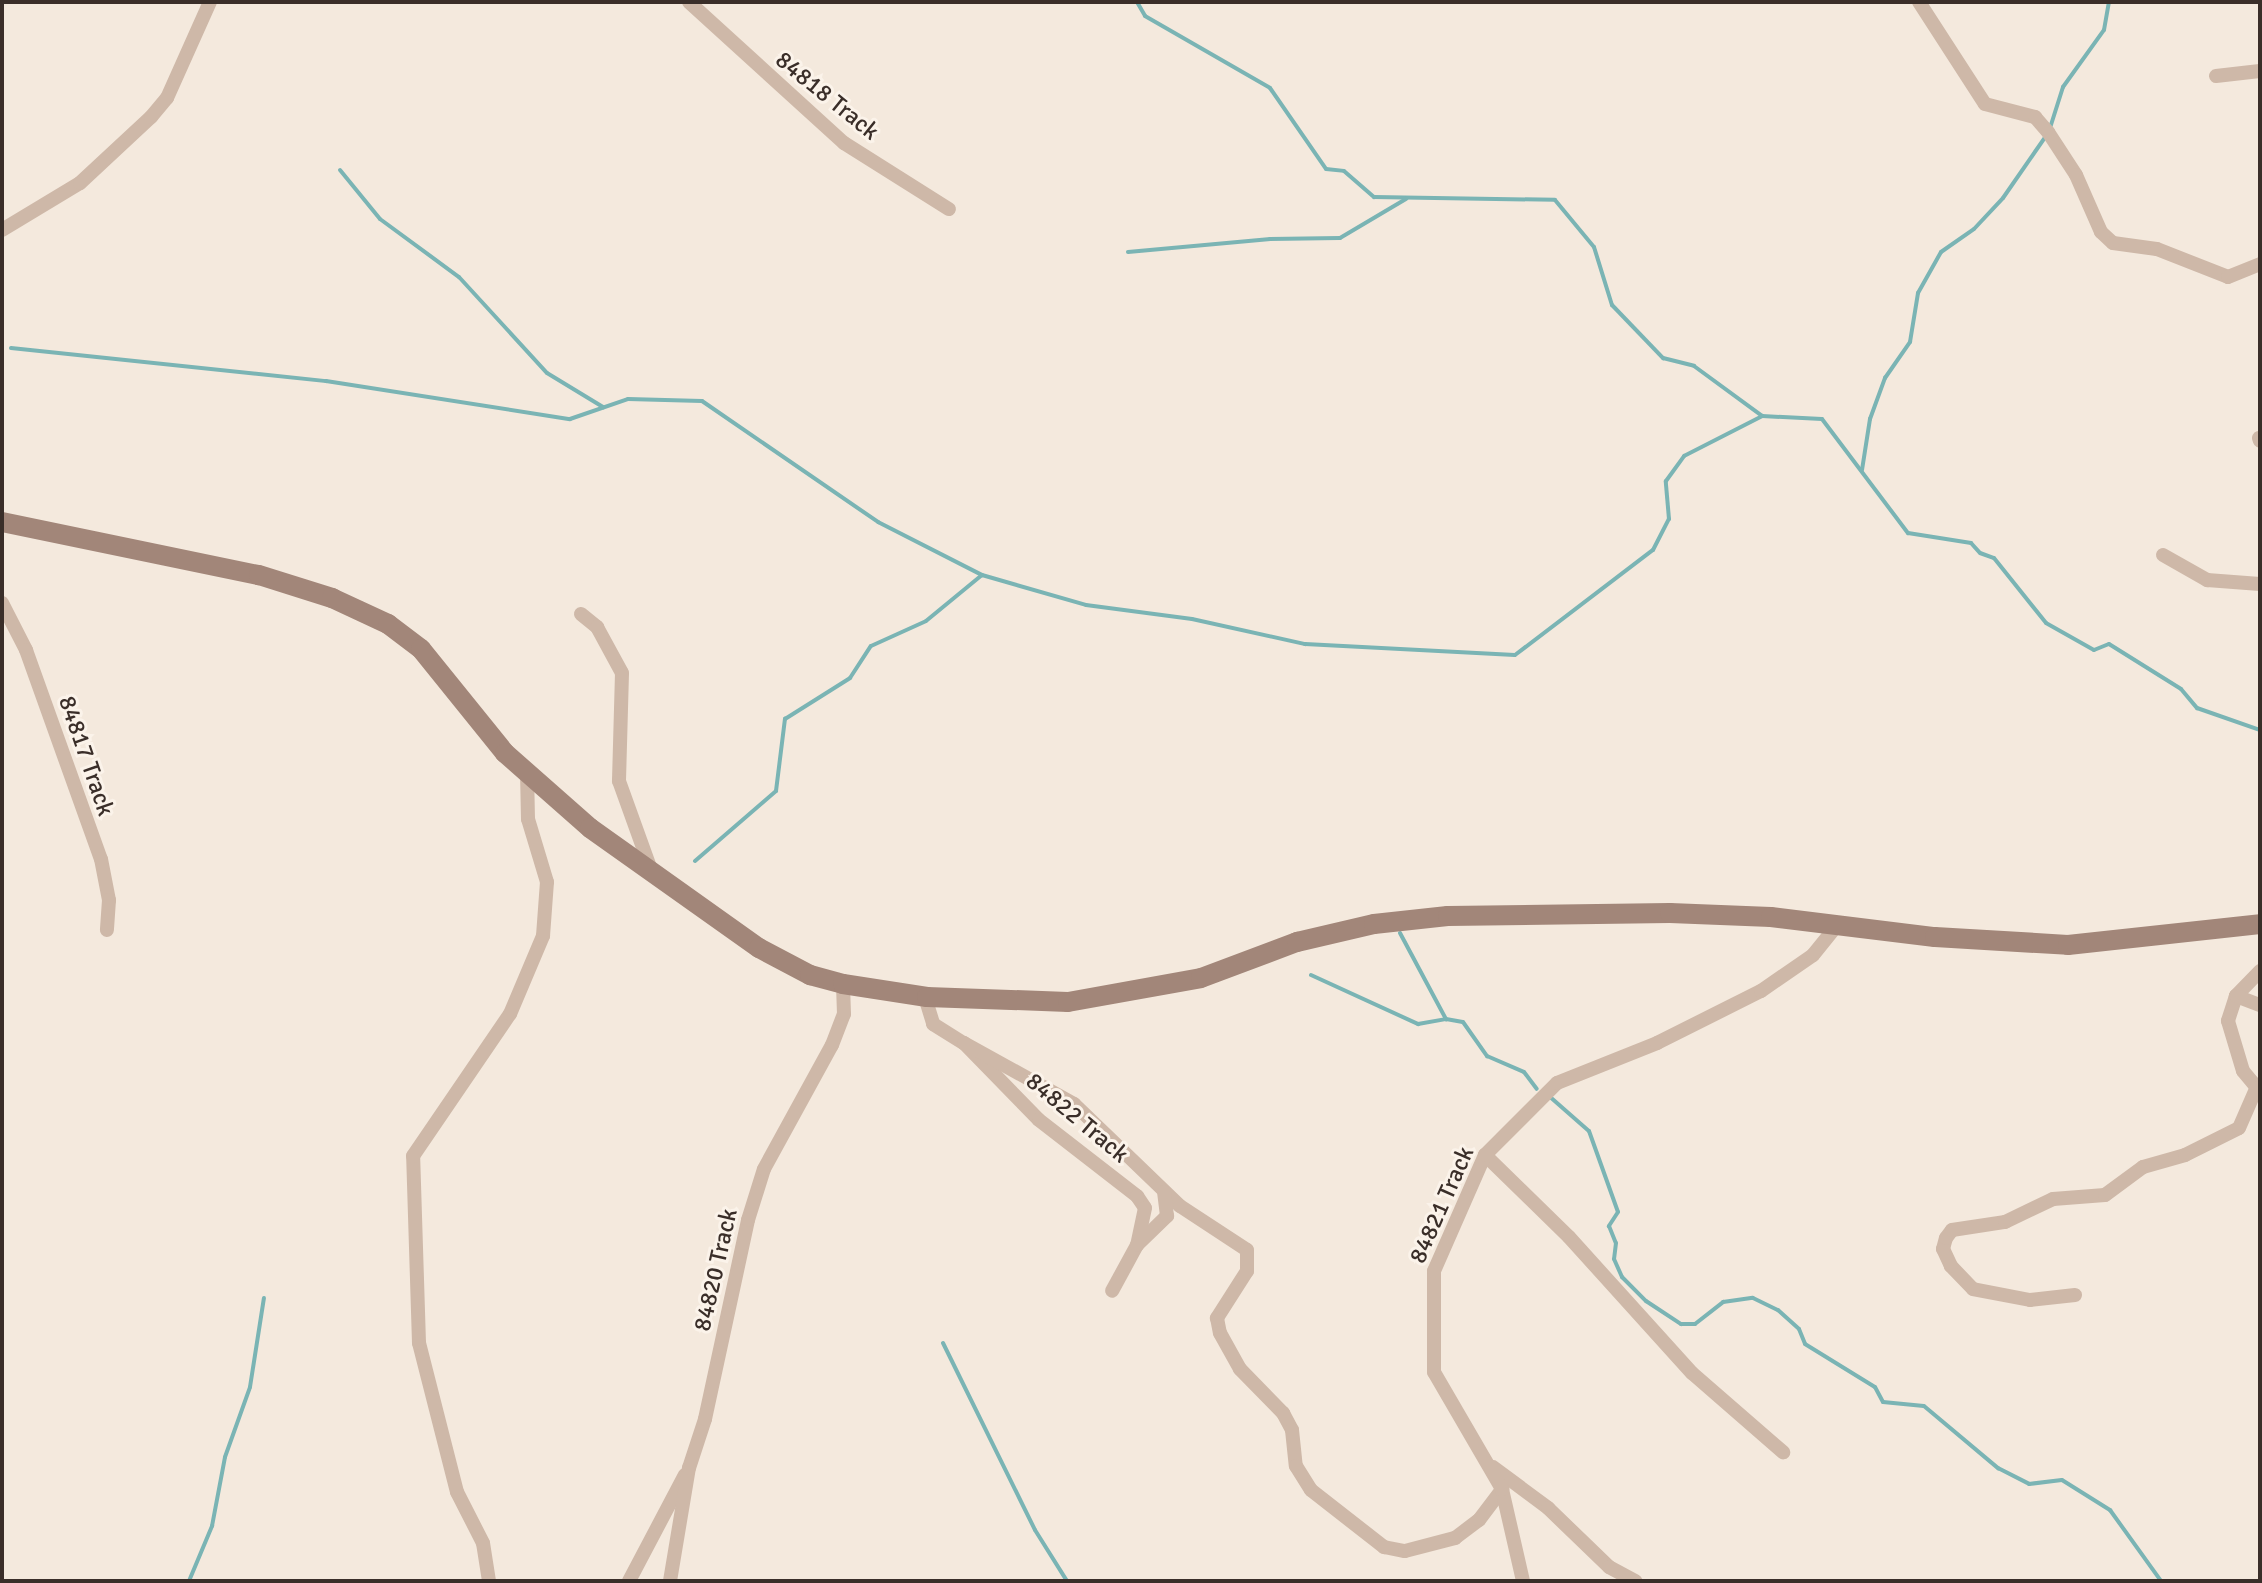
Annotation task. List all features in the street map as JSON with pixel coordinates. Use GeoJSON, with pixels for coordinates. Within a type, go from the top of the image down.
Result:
{"type":"FeatureCollection","features":[{"type":"Feature","properties":{"kind":"street"},"geometry":{"type":"LineString","coordinates":[[2,230],[80,183],[151,117],[167,98],[210,2]]}},
{"type":"Feature","properties":{"kind":"street","name":"84818 Track"},"geometry":{"type":"LineString","coordinates":[[689,2],[844,143],[949,209]]}},
{"type":"Feature","properties":{"kind":"street"},"geometry":{"type":"LineString","coordinates":[[1919,2],[1985,104],[2035,117],[2048,132],[2076,175],[2101,232],[2113,243],[2157,249],[2228,277],[2260,264]]}},
{"type":"Feature","properties":{"kind":"street"},"geometry":{"type":"LineString","coordinates":[[2216,76],[2260,71]]}},
{"type":"Feature","properties":{"kind":"street"},"geometry":{"type":"LineString","coordinates":[[2,522],[259,575],[332,598],[388,624],[421,649],[527,773],[590,828],[650,867],[759,948],[810,975],[843,984],[925,997],[1068,1002],[1127,995],[1201,978],[1297,942],[1374,924],[1448,916],[1670,913],[1838,924],[1935,937],[2068,945],[2260,924]]}},
{"type":"Feature","properties":{"kind":"street"},"geometry":{"type":"LineString","coordinates":[[2163,555],[2207,580],[2260,584]]}},
{"type":"Feature","properties":{"kind":"street","name":"84817 Track"},"geometry":{"type":"LineString","coordinates":[[2,603],[26,650],[101,859],[109,900],[107,930]]}},
{"type":"Feature","properties":{"kind":"street"},"geometry":{"type":"LineString","coordinates":[[581,614],[597,627],[622,673],[619,781],[650,867]]}},
{"type":"Feature","properties":{"kind":"street"},"geometry":{"type":"LineString","coordinates":[[489,1581],[483,1543],[457,1492],[419,1343],[413,1156],[510,1014],[543,936],[547,882],[528,819],[527,773]]}},
{"type":"Feature","properties":{"kind":"street","name":"84821 Track"},"geometry":{"type":"LineString","coordinates":[[1523,1581],[1502,1489],[1493,1467],[1434,1372],[1431,1325],[1434,1271],[1485,1155],[1557,1083],[1657,1043],[1761,991],[1813,955],[1838,924]]}},
{"type":"Feature","properties":{"kind":"street"},"geometry":{"type":"LineString","coordinates":[[2075,1295],[2030,1300],[1973,1289],[1951,1266],[1943,1249],[1946,1238],[1952,1230],[2005,1222],[2053,1199],[2105,1195],[2143,1167],[2185,1155],[2239,1128],[2258,1090],[2233,1047],[2228,1021],[2236,996],[2260,971]]}},
{"type":"Feature","properties":{"kind":"street","name":"84820 Track"},"geometry":{"type":"LineString","coordinates":[[670,1581],[689,1468],[764,1169],[832,1045],[844,1014],[843,984]]}},
{"type":"Feature","properties":{"kind":"street"},"geometry":{"type":"LineString","coordinates":[[2236,996],[2260,1005]]}},
{"type":"Feature","properties":{"kind":"street","name":"84822 Track"},"geometry":{"type":"LineString","coordinates":[[925,997],[933,1024],[964,1043],[1039,1120],[1137,1196],[1145,1220],[1137,1245],[1112,1291]]}},
{"type":"Feature","properties":{"kind":"street"},"geometry":{"type":"LineString","coordinates":[[964,1043],[1074,1104],[1163,1192],[1247,1250],[1247,1271],[1217,1318],[1232,1356],[1292,1430],[1302,1479],[1384,1547],[1421,1550],[1455,1538],[1479,1520],[1502,1489]]}},
{"type":"Feature","properties":{"kind":"street"},"geometry":{"type":"LineString","coordinates":[[1485,1155],[1569,1237],[1692,1373],[1783,1452]]}},
{"type":"Feature","properties":{"kind":"street"},"geometry":{"type":"LineString","coordinates":[[1137,1245],[1167,1216],[1163,1192]]}},
{"type":"Feature","properties":{"kind":"street"},"geometry":{"type":"LineString","coordinates":[[1493,1467],[1548,1508],[1609,1567],[1635,1581]]}},
{"type":"Feature","properties":{"kind":"street"},"geometry":{"type":"LineString","coordinates":[[629,1581],[689,1468]]}},
{"type":"Feature","properties":{"kind":"waterway"},"geometry":{"type":"LineString","coordinates":[[1137,2],[1145,16],[1270,88],[1326,169],[1344,171],[1374,197],[1555,200],[1594,247],[1612,305],[1663,358],[1694,366],[1762,416],[1822,419],[1908,533],[1971,543],[1980,553],[1994,558],[2046,623],[2094,650],[2109,644],[2181,689],[2197,708],[2260,730]]}},
{"type":"Feature","properties":{"kind":"waterway"},"geometry":{"type":"LineString","coordinates":[[2050,128],[2063,87],[2104,30],[2109,2]]}},
{"type":"Feature","properties":{"kind":"waterway"},"geometry":{"type":"LineString","coordinates":[[1862,470],[1870,419],[1885,378],[1910,342],[1918,293],[1941,252],[1974,229],[2003,198],[2046,136]]}},
{"type":"Feature","properties":{"kind":"waterway"},"geometry":{"type":"LineString","coordinates":[[340,170],[380,219],[459,277],[547,373],[603,407]]}},
{"type":"Feature","properties":{"kind":"waterway"},"geometry":{"type":"LineString","coordinates":[[1128,252],[1270,239],[1340,238],[1406,199]]}},
{"type":"Feature","properties":{"kind":"waterway"},"geometry":{"type":"LineString","coordinates":[[11,348],[326,381],[570,419],[628,399],[702,401],[878,522],[982,575],[1086,605],[1192,619],[1305,644],[1515,655],[1653,550],[1669,519],[1666,481],[1684,456],[1762,416]]}},
{"type":"Feature","properties":{"kind":"waterway"},"geometry":{"type":"LineString","coordinates":[[695,861],[776,791],[785,719],[850,678],[871,646],[926,621],[982,575]]}},
{"type":"Feature","properties":{"kind":"waterway"},"geometry":{"type":"LineString","coordinates":[[1400,933],[1446,1019],[1463,1022],[1487,1056],[1524,1072],[1537,1089]]}},
{"type":"Feature","properties":{"kind":"waterway"},"geometry":{"type":"LineString","coordinates":[[1311,975],[1418,1024],[1446,1019]]}},
{"type":"Feature","properties":{"kind":"waterway"},"geometry":{"type":"LineString","coordinates":[[1549,1096],[1589,1131],[1618,1212],[1609,1226],[1616,1243],[1614,1259],[1622,1277],[1646,1301],[1681,1324],[1695,1324],[1723,1302],[1753,1298],[1778,1310],[1799,1329],[1805,1344],[1875,1387],[1883,1402],[1924,1406],[1998,1468],[2029,1484],[2062,1480],[2110,1510],[2161,1581]]}},
{"type":"Feature","properties":{"kind":"waterway"},"geometry":{"type":"LineString","coordinates":[[189,1581],[212,1526],[225,1457],[250,1387],[264,1298]]}},
{"type":"Feature","properties":{"kind":"waterway"},"geometry":{"type":"LineString","coordinates":[[943,1343],[1035,1530],[1067,1581]]}}]}
